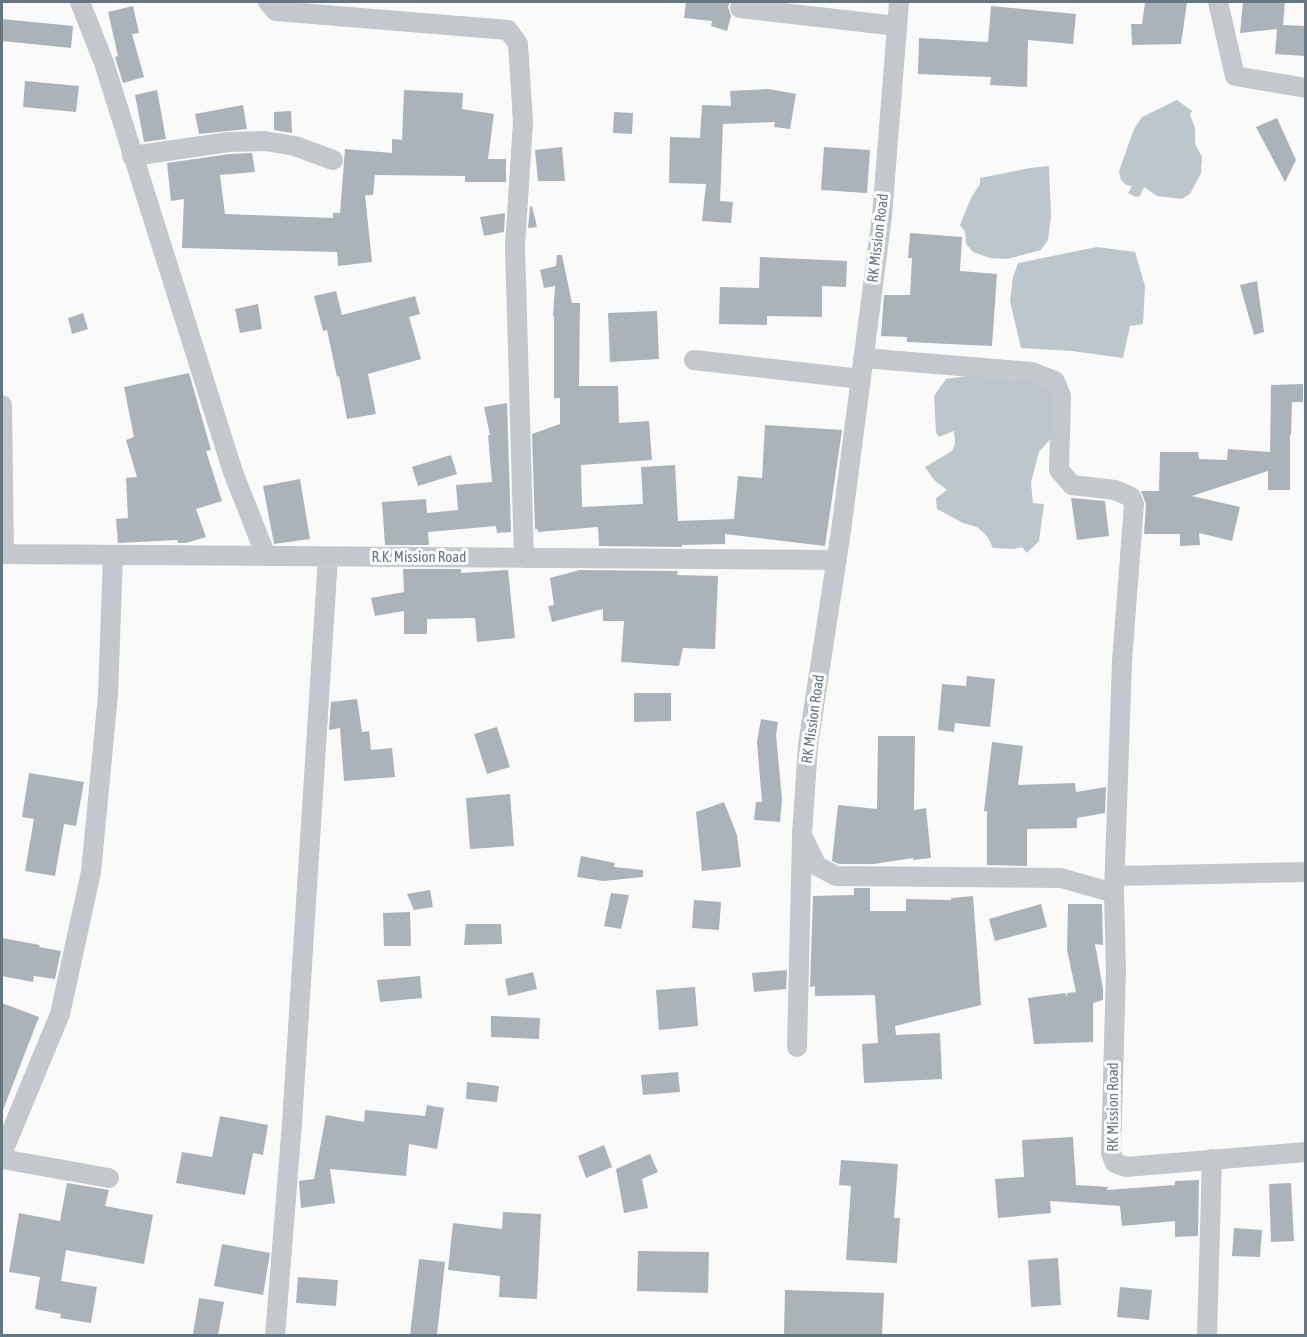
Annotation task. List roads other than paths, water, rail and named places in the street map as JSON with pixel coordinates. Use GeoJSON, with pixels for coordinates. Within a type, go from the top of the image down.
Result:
{"type":"FeatureCollection","features":[{"type":"Feature","properties":{"kind":"street"},"geometry":{"type":"LineString","coordinates":[[80,2],[104,63],[233,472],[266,556]]}},
{"type":"Feature","properties":{"kind":"street"},"geometry":{"type":"LineString","coordinates":[[268,2],[276,11],[508,30],[518,44],[523,122],[515,246],[524,558]]}},
{"type":"Feature","properties":{"kind":"street","name":"RK Mission Road"},"geometry":{"type":"LineString","coordinates":[[899,2],[882,216],[837,560],[808,746],[802,835],[817,866],[836,876],[1061,878],[1115,885],[1116,969],[1111,1153],[1114,1163],[1126,1167],[1212,1159]]}},
{"type":"Feature","properties":{"kind":"street"},"geometry":{"type":"LineString","coordinates":[[1218,2],[1235,76],[1305,88]]}},
{"type":"Feature","properties":{"kind":"street"},"geometry":{"type":"LineString","coordinates":[[740,9],[897,26]]}},
{"type":"Feature","properties":{"kind":"street"},"geometry":{"type":"LineString","coordinates":[[132,156],[229,142],[265,141],[296,146],[333,160]]}},
{"type":"Feature","properties":{"kind":"street"},"geometry":{"type":"LineString","coordinates":[[863,358],[1032,372],[1055,381],[1061,396],[1059,470],[1072,485],[1115,490],[1131,497],[1134,504],[1122,661],[1115,885],[1305,872]]}},
{"type":"Feature","properties":{"kind":"street"},"geometry":{"type":"LineString","coordinates":[[694,360],[861,379]]}},
{"type":"Feature","properties":{"kind":"street"},"geometry":{"type":"LineString","coordinates":[[2,405],[3,554]]}},
{"type":"Feature","properties":{"kind":"street","name":"R.K. Mission Road"},"geometry":{"type":"LineString","coordinates":[[3,554],[837,560]]}},
{"type":"Feature","properties":{"kind":"street"},"geometry":{"type":"LineString","coordinates":[[2,1154],[60,1014],[91,872],[108,695],[113,555]]}},
{"type":"Feature","properties":{"kind":"street"},"geometry":{"type":"LineString","coordinates":[[274,1335],[292,1123],[328,557]]}},
{"type":"Feature","properties":{"kind":"street"},"geometry":{"type":"LineString","coordinates":[[797,1047],[802,835]]}},
{"type":"Feature","properties":{"kind":"street"},"geometry":{"type":"LineString","coordinates":[[1207,1335],[1212,1159],[1305,1152]]}},
{"type":"Feature","properties":{"kind":"street"},"geometry":{"type":"LineString","coordinates":[[2,1159],[109,1178]]}}]}
